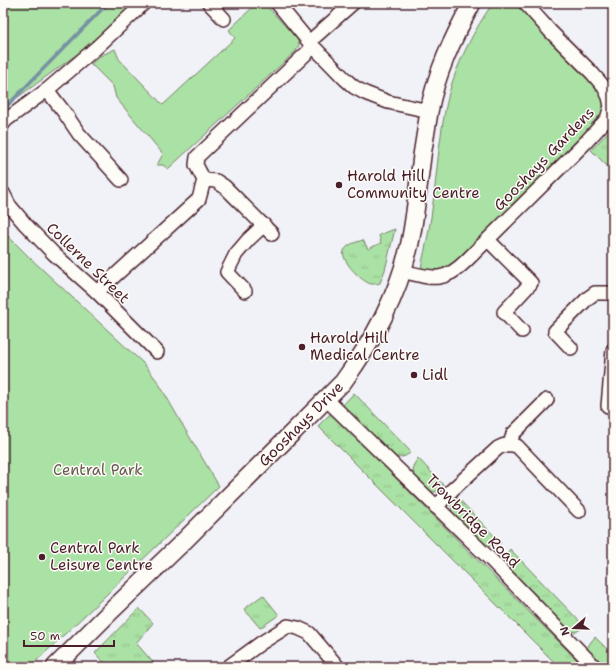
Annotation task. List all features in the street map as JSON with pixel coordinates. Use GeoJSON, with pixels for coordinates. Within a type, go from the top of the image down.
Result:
{"type":"FeatureCollection","features":[{"type":"Feature","properties":{"kind":"street"},"geometry":{"type":"LineString","coordinates":[[3,124],[6,120],[47,90],[96,48],[144,3]]}},
{"type":"Feature","properties":{"kind":"street"},"geometry":{"type":"LineString","coordinates":[[209,3],[224,19]]}},
{"type":"Feature","properties":{"kind":"street"},"geometry":{"type":"LineString","coordinates":[[277,3],[311,44],[354,87],[365,94],[388,102],[429,111]]}},
{"type":"Feature","properties":{"kind":"street"},"geometry":{"type":"LineString","coordinates":[[97,292],[199,199],[204,180],[196,164],[197,157],[352,3]]}},
{"type":"Feature","properties":{"kind":"street","name":"Gooshays Drive"},"geometry":{"type":"LineString","coordinates":[[55,667],[110,612],[182,544],[343,382],[357,363],[376,332],[390,304],[402,271],[414,222],[429,111],[438,75],[454,37],[472,3]]}},
{"type":"Feature","properties":{"kind":"street","name":"Gooshays Gardens"},"geometry":{"type":"LineString","coordinates":[[402,271],[427,277],[445,276],[454,272],[488,240],[607,119],[611,106],[609,97],[604,87],[525,3]]}},
{"type":"Feature","properties":{"kind":"street"},"geometry":{"type":"LineString","coordinates":[[47,90],[79,134],[121,180]]}},
{"type":"Feature","properties":{"kind":"street"},"geometry":{"type":"LineString","coordinates":[[204,180],[216,181],[225,187],[268,229],[248,240],[236,254],[227,272],[246,291]]}},
{"type":"Feature","properties":{"kind":"street","name":"Collerne Street"},"geometry":{"type":"LineString","coordinates":[[3,193],[9,205],[54,254],[97,292],[157,352]]}},
{"type":"Feature","properties":{"kind":"street"},"geometry":{"type":"LineString","coordinates":[[488,240],[531,283],[504,312],[522,331]]}},
{"type":"Feature","properties":{"kind":"street"},"geometry":{"type":"LineString","coordinates":[[571,348],[555,331],[595,293],[613,293]]}},
{"type":"Feature","properties":{"kind":"street"},"geometry":{"type":"LineString","coordinates":[[608,406],[613,350]]}},
{"type":"Feature","properties":{"kind":"street","name":"Trowbridge Road"},"geometry":{"type":"LineString","coordinates":[[326,399],[491,560],[595,667]]}},
{"type":"Feature","properties":{"kind":"street"},"geometry":{"type":"LineString","coordinates":[[510,444],[513,434],[547,400]]}},
{"type":"Feature","properties":{"kind":"street"},"geometry":{"type":"LineString","coordinates":[[436,507],[498,448],[510,444],[516,446],[579,511]]}},
{"type":"Feature","properties":{"kind":"street"},"geometry":{"type":"LineString","coordinates":[[228,667],[288,626],[298,628],[309,633],[338,667]]}},
{"type":"Feature","properties":{"kind":"green space"},"geometry":{"type":"Polygon","coordinates":[[[3,3],[136,3],[98,39],[3,108],[3,3]]]}},
{"type":"Feature","properties":{"kind":"green space"},"geometry":{"type":"Polygon","coordinates":[[[257,3],[264,3],[298,40],[299,45],[296,51],[168,169],[163,165],[157,165],[163,154],[116,98],[113,86],[91,64],[100,56],[115,49],[119,59],[163,105],[235,38],[229,30],[257,3]]]}},
{"type":"Feature","properties":{"kind":"green space"},"geometry":{"type":"Polygon","coordinates":[[[493,3],[518,3],[596,85],[604,102],[601,117],[593,128],[457,263],[438,270],[421,268],[431,217],[442,128],[449,93],[467,46],[493,3]]]}},
{"type":"Feature","properties":{"kind":"green space"},"geometry":{"type":"Polygon","coordinates":[[[613,127],[613,172],[591,150],[613,127]]]}},
{"type":"Feature","properties":{"kind":"green space"},"geometry":{"type":"Polygon","coordinates":[[[395,229],[385,270],[380,283],[371,284],[357,275],[348,265],[345,260],[344,251],[350,245],[363,240],[368,249],[381,243],[379,235],[395,229]]]}},
{"type":"Feature","properties":{"kind":"green space","name":"Central Park"},"geometry":{"type":"Polygon","coordinates":[[[3,231],[144,364],[158,382],[219,486],[30,667],[3,667],[3,231]]]}},
{"type":"Feature","properties":{"kind":"green space"},"geometry":{"type":"Polygon","coordinates":[[[354,393],[411,452],[402,457],[391,456],[342,406],[354,393]]]}},
{"type":"Feature","properties":{"kind":"green space"},"geometry":{"type":"Polygon","coordinates":[[[331,413],[584,667],[559,667],[318,426],[331,413]]]}},
{"type":"Feature","properties":{"kind":"green space"},"geometry":{"type":"Polygon","coordinates":[[[418,458],[446,488],[434,492],[426,490],[414,478],[413,466],[418,458]]]}},
{"type":"Feature","properties":{"kind":"green space"},"geometry":{"type":"Polygon","coordinates":[[[455,495],[501,543],[487,546],[478,543],[452,515],[451,504],[455,495]]]}},
{"type":"Feature","properties":{"kind":"green space"},"geometry":{"type":"Polygon","coordinates":[[[510,549],[585,627],[575,632],[569,631],[508,573],[505,561],[510,549]]]}},
{"type":"Feature","properties":{"kind":"green space"},"geometry":{"type":"Polygon","coordinates":[[[263,595],[279,615],[260,628],[244,609],[263,595]]]}},
{"type":"Feature","properties":{"kind":"green space"},"geometry":{"type":"Polygon","coordinates":[[[139,608],[153,623],[136,643],[157,667],[118,667],[102,661],[95,653],[139,608]]]}},
{"type":"Feature","properties":{"kind":"green space"},"geometry":{"type":"Polygon","coordinates":[[[595,637],[613,655],[613,667],[602,667],[586,651],[595,637]]]}},
{"type":"Feature","properties":{"kind":"waterway"},"geometry":{"type":"LineString","coordinates":[[3,110],[108,3]]}},
{"type":"Feature","properties":{"kind":"place","name":"Harold Hill Community Centre"},"geometry":{"type":"Point","coordinates":[339,185]}},
{"type":"Feature","properties":{"kind":"place","name":"Harold Hill Medical Centre"},"geometry":{"type":"Point","coordinates":[302,347]}},
{"type":"Feature","properties":{"kind":"place","name":"Lidl"},"geometry":{"type":"Point","coordinates":[414,375]}},
{"type":"Feature","properties":{"kind":"place","name":"Central Park Leisure Centre"},"geometry":{"type":"Point","coordinates":[42,557]}}]}
